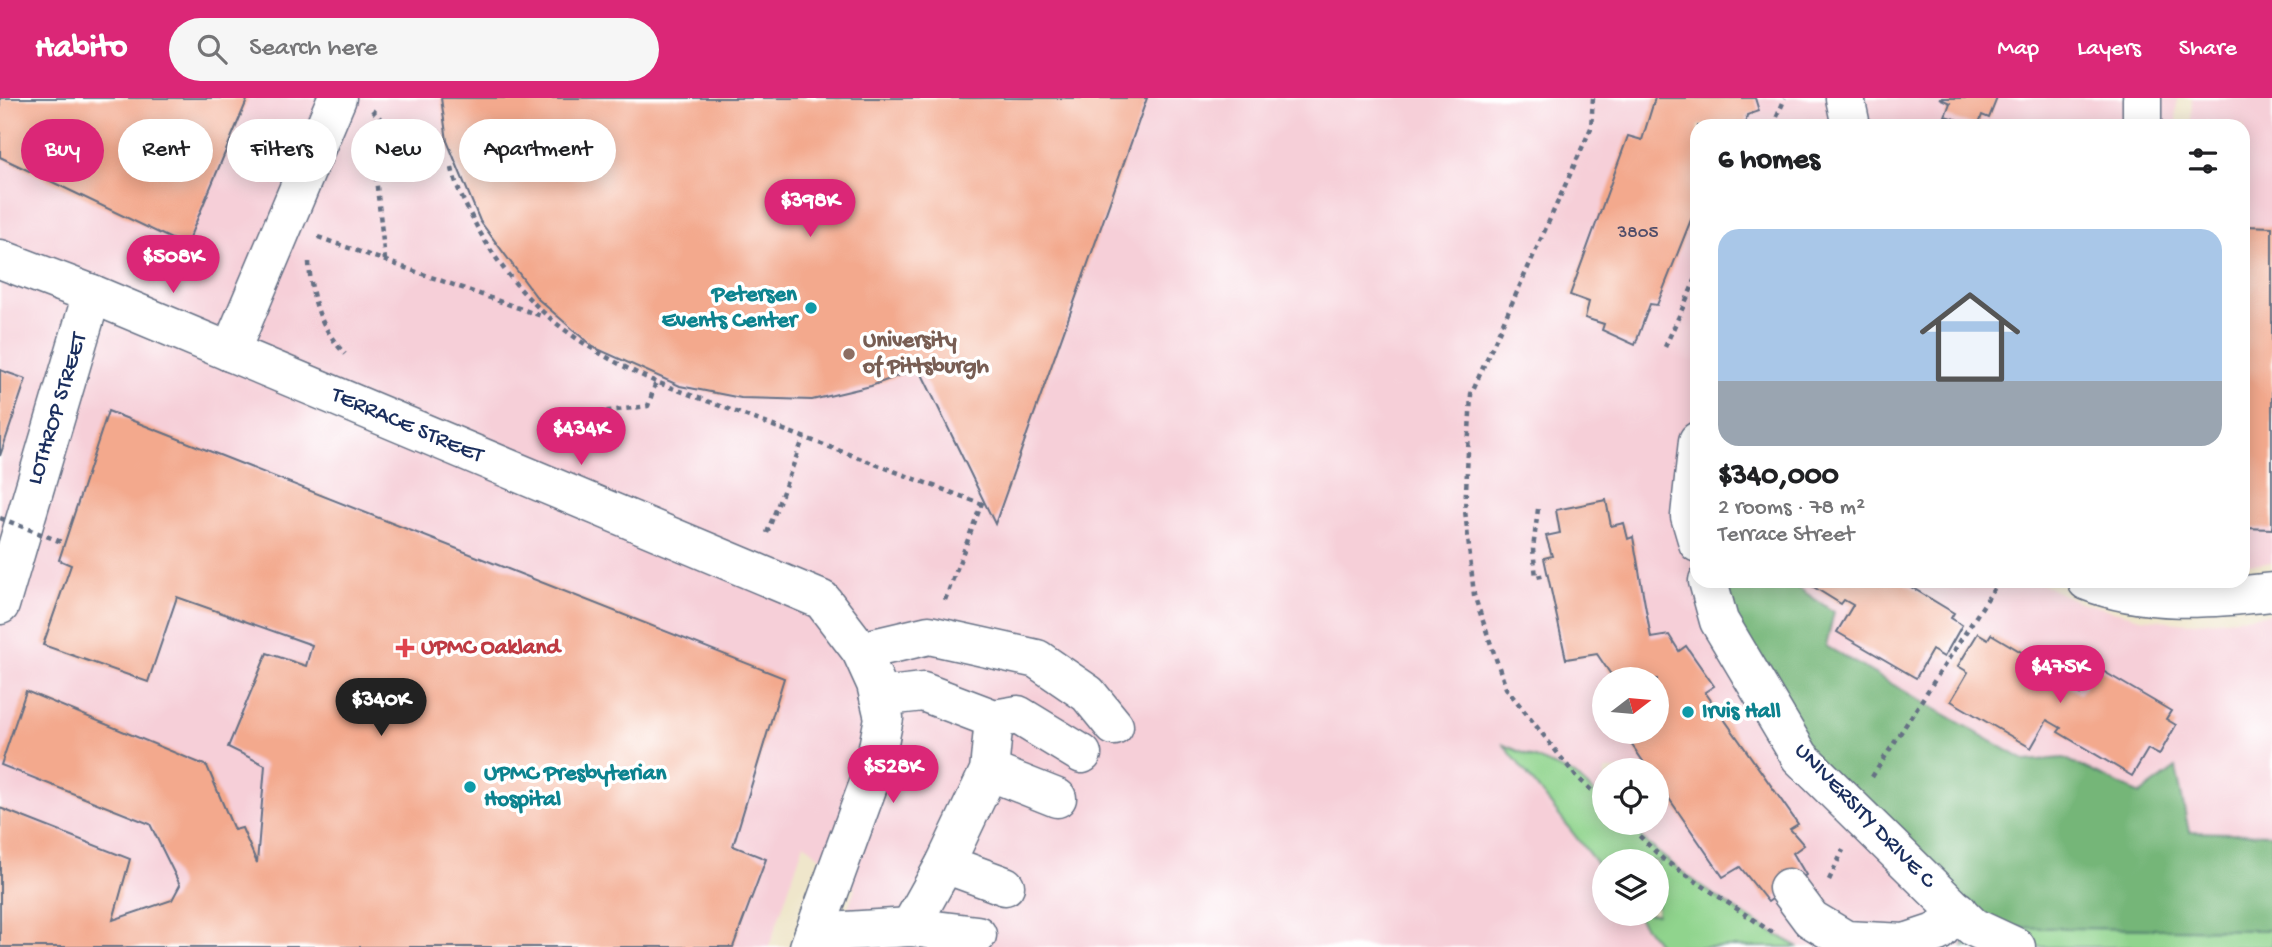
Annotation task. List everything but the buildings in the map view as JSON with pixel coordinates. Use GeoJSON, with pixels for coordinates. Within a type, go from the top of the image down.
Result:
{"type":"FeatureCollection","features":[{"type":"Feature","properties":{"kind":"street"},"geometry":{"type":"LineString","coordinates":[[1845,98],[1850,119]]}},
{"type":"Feature","properties":{"kind":"street"},"geometry":{"type":"LineString","coordinates":[[2142,98],[2142,119]]}},
{"type":"Feature","properties":{"kind":"street"},"geometry":{"type":"LineString","coordinates":[[230,352],[350,100]]}},
{"type":"Feature","properties":{"kind":"street","name":"TERRACE STREET"},"geometry":{"type":"LineString","coordinates":[[0,259],[92,294],[822,600],[863,655],[884,718],[873,772],[812,940]]}},
{"type":"Feature","properties":{"kind":"street","name":"LOTHROP STREET"},"geometry":{"type":"LineString","coordinates":[[0,605],[92,294]]}},
{"type":"Feature","properties":{"kind":"street","name":"UNIVERSITY DRIVE C"},"geometry":{"type":"LineString","coordinates":[[1710,588],[1719,621],[1800,757],[1973,927],[2016,947]]}},
{"type":"Feature","properties":{"kind":"street"},"geometry":{"type":"LineString","coordinates":[[2117,588],[2172,597],[2238,596],[2272,592]]}},
{"type":"Feature","properties":{"kind":"street"},"geometry":{"type":"LineString","coordinates":[[863,655],[929,635],[1037,659],[1088,694],[1114,726]]}},
{"type":"Feature","properties":{"kind":"street"},"geometry":{"type":"LineString","coordinates":[[879,697],[923,692],[995,719],[1018,715],[1082,754]]}},
{"type":"Feature","properties":{"kind":"street"},"geometry":{"type":"LineString","coordinates":[[910,927],[945,864],[989,771],[995,719]]}},
{"type":"Feature","properties":{"kind":"street"},"geometry":{"type":"LineString","coordinates":[[989,771],[1057,798]]}},
{"type":"Feature","properties":{"kind":"street"},"geometry":{"type":"LineString","coordinates":[[945,864],[1005,886]]}},
{"type":"Feature","properties":{"kind":"street"},"geometry":{"type":"LineString","coordinates":[[1806,890],[1811,919],[1846,940],[1905,943],[1938,932],[1958,911]]}},
{"type":"Feature","properties":{"kind":"street"},"geometry":{"type":"LineString","coordinates":[[812,940],[910,927],[977,935]]}},
{"type":"Feature","properties":{"kind":"path"},"geometry":{"type":"LineString","coordinates":[[1592,791],[1575,775],[1506,688],[1474,595],[1465,510],[1471,394],[1591,128],[1593,98]]}},
{"type":"Feature","properties":{"kind":"path"},"geometry":{"type":"LineString","coordinates":[[1776,119],[1785,98]]}},
{"type":"Feature","properties":{"kind":"path"},"geometry":{"type":"LineString","coordinates":[[350,100],[380,118],[373,150],[385,261]]}},
{"type":"Feature","properties":{"kind":"path"},"geometry":{"type":"LineString","coordinates":[[452,168],[466,206],[482,236],[501,266],[546,318]]}},
{"type":"Feature","properties":{"kind":"path"},"geometry":{"type":"LineString","coordinates":[[317,236],[546,318],[617,364],[656,382],[983,502],[944,603]]}},
{"type":"Feature","properties":{"kind":"path"},"geometry":{"type":"LineString","coordinates":[[309,258],[310,284],[316,310],[329,337],[345,354]]}},
{"type":"Feature","properties":{"kind":"path"},"geometry":{"type":"LineString","coordinates":[[1665,347],[1690,292]]}},
{"type":"Feature","properties":{"kind":"path"},"geometry":{"type":"LineString","coordinates":[[547,419],[648,406],[656,382]]}},
{"type":"Feature","properties":{"kind":"path"},"geometry":{"type":"LineString","coordinates":[[767,533],[804,437]]}},
{"type":"Feature","properties":{"kind":"path"},"geometry":{"type":"LineString","coordinates":[[1538,509],[1533,549],[1536,577],[1547,575]]}},
{"type":"Feature","properties":{"kind":"path"},"geometry":{"type":"LineString","coordinates":[[0,518],[64,543]]}},
{"type":"Feature","properties":{"kind":"path"},"geometry":{"type":"LineString","coordinates":[[1865,787],[1994,588]]}},
{"type":"Feature","properties":{"kind":"path"},"geometry":{"type":"LineString","coordinates":[[1638,835],[1664,860],[1779,937]]}},
{"type":"Feature","properties":{"kind":"path"},"geometry":{"type":"LineString","coordinates":[[1806,890],[1846,841]]}},
{"type":"Feature","properties":{"kind":"shaded area","name":"University of Pittsburgh"},"geometry":{"type":"Polygon","coordinates":[[[0,98],[2177,98],[2176,119],[1690,119],[1690,588],[2050,588],[2077,601],[2140,618],[2187,623],[2272,614],[2272,947],[835,947],[855,888],[804,843],[769,947],[0,947],[0,98]]]}},
{"type":"Feature","properties":{"kind":"shaded area"},"geometry":{"type":"Polygon","coordinates":[[[2192,98],[2272,98],[2272,563],[2250,564],[2250,119],[2191,119],[2192,98]]]}},
{"type":"Feature","properties":{"kind":"green space"},"geometry":{"type":"Polygon","coordinates":[[[1712,588],[1798,588],[1834,612],[1826,646],[2026,761],[2064,758],[2140,794],[2176,768],[2189,832],[2272,834],[2272,930],[1973,927],[1800,757],[1712,588]]]}},
{"type":"Feature","properties":{"kind":"green space"},"geometry":{"type":"Polygon","coordinates":[[[1504,745],[1575,775],[1592,791],[1592,835],[1639,835],[1655,849],[1592,849],[1592,857],[1504,745]]]}},
{"type":"Feature","properties":{"kind":"green space"},"geometry":{"type":"Polygon","coordinates":[[[1669,861],[1708,891],[1799,947],[1661,947],[1644,926],[1669,926],[1669,861]]]}},
{"type":"Feature","properties":{"kind":"green space"},"geometry":{"type":"Polygon","coordinates":[[[1973,927],[2272,930],[2272,947],[1963,947],[1973,927]]]}},
{"type":"Feature","properties":{"kind":"place","name":"Petersen Events Center"},"geometry":{"type":"Point","coordinates":[811,308]}},
{"type":"Feature","properties":{"kind":"place","name":"University of Pittsburgh"},"geometry":{"type":"Point","coordinates":[849,354]}},
{"type":"Feature","properties":{"kind":"place","name":"UPMC Oakland"},"geometry":{"type":"Point","coordinates":[405,648]}},
{"type":"Feature","properties":{"kind":"place","name":"Irvis Hall"},"geometry":{"type":"Point","coordinates":[1688,712]}},
{"type":"Feature","properties":{"kind":"place","name":"UPMC Presbyterian Hospital"},"geometry":{"type":"Point","coordinates":[470,787]}}]}
